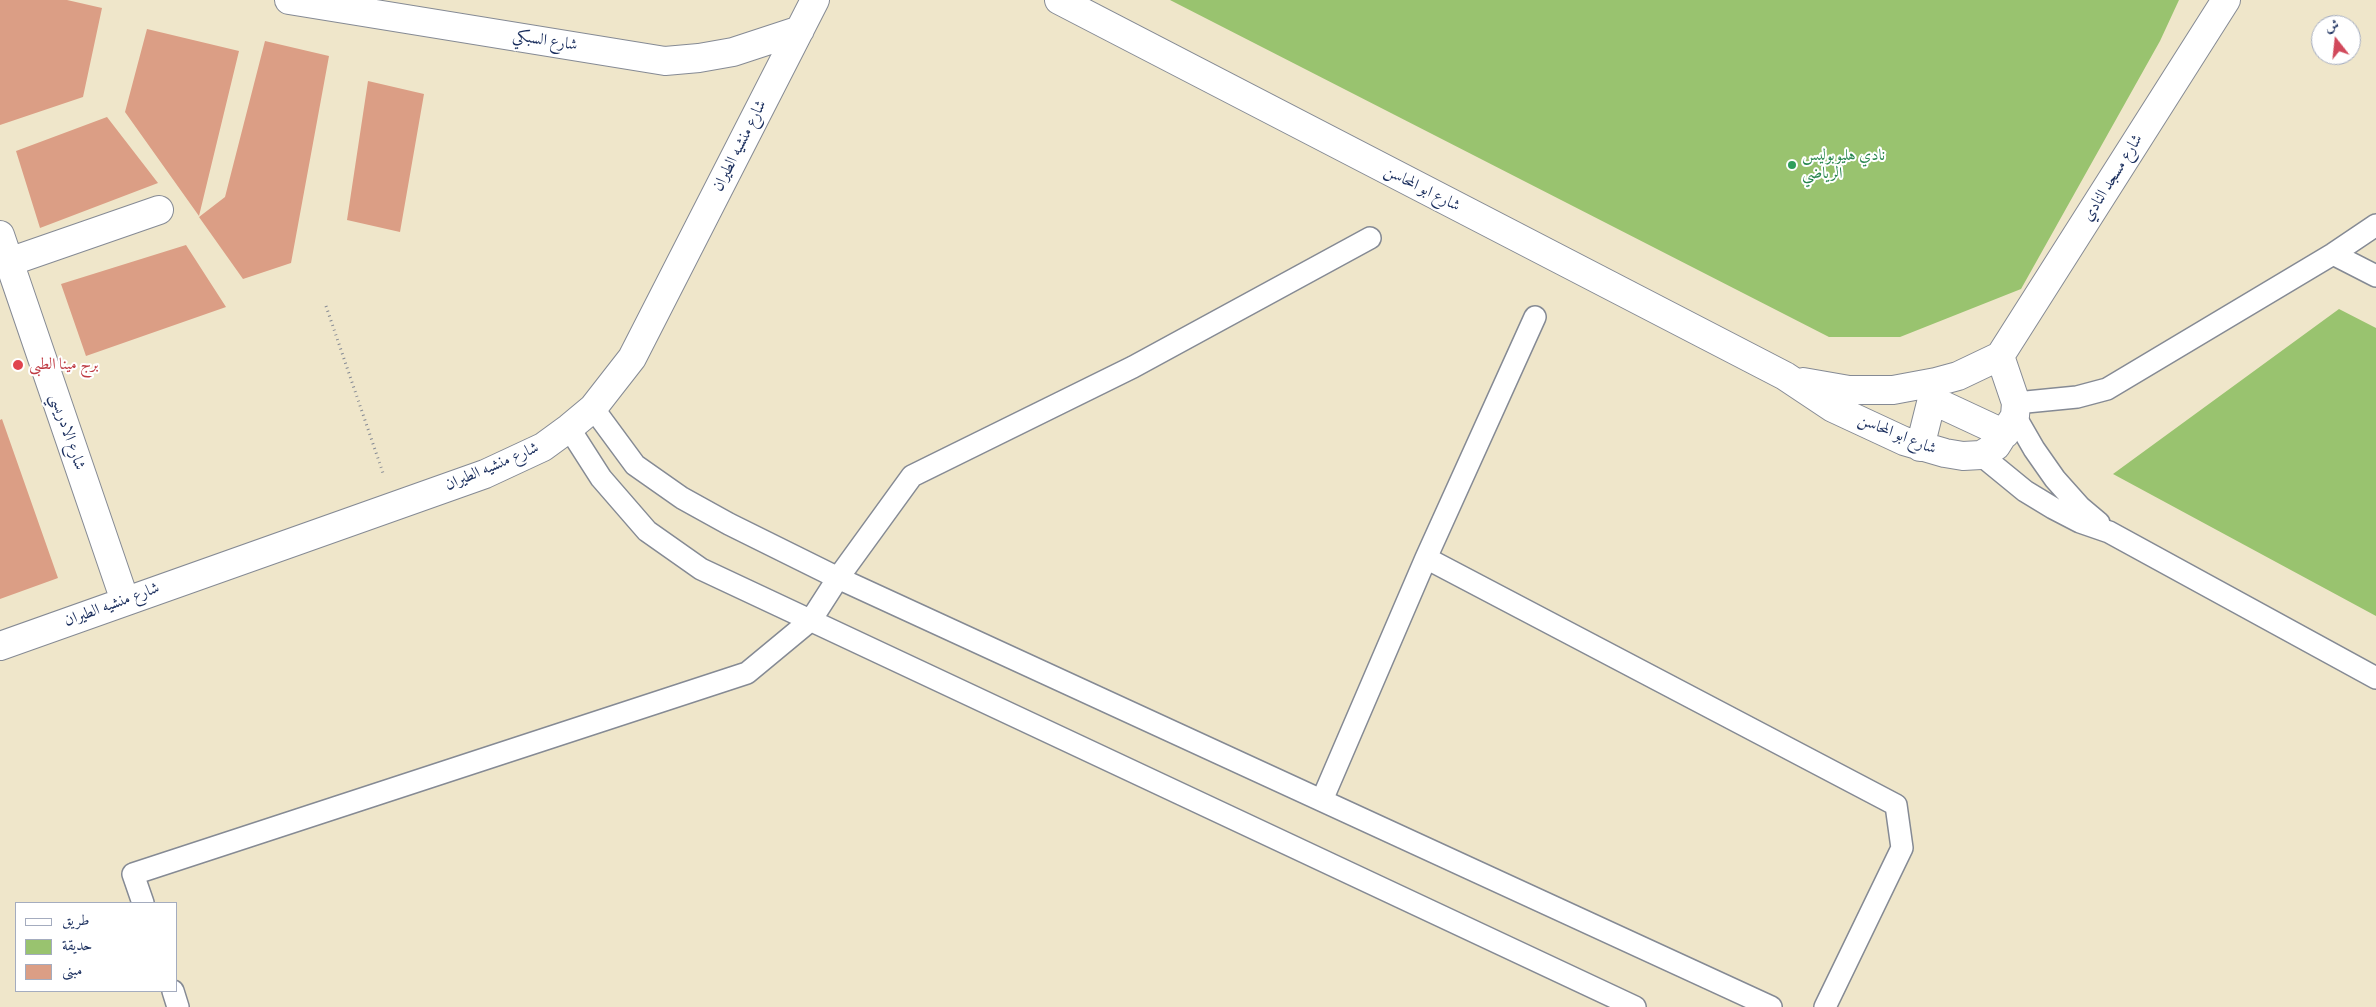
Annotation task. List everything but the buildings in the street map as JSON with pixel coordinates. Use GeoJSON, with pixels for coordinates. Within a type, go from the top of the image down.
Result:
{"type":"FeatureCollection","features":[{"type":"Feature","properties":{"kind":"street","name":"شارع السبكي"},"geometry":{"type":"LineString","coordinates":[[289,0],[665,61],[700,58],[733,52],[800,30]]}},
{"type":"Feature","properties":{"kind":"street","name":"شارع منشيه الطيران"},"geometry":{"type":"LineString","coordinates":[[0,646],[514,462],[543,447],[568,428],[593,408],[632,358],[815,0]]}},
{"type":"Feature","properties":{"kind":"street","name":"شارع ابو المحاسن"},"geometry":{"type":"LineString","coordinates":[[1059,0],[1785,376],[1833,408],[1920,447],[1963,456],[1981,455]]}},
{"type":"Feature","properties":{"kind":"street","name":"شارع مسجد النادي"},"geometry":{"type":"LineString","coordinates":[[2000,356],[2226,0]]}},
{"type":"Feature","properties":{"kind":"street"},"geometry":{"type":"LineString","coordinates":[[9,262],[159,210]]}},
{"type":"Feature","properties":{"kind":"street","name":"شارع الادريسي"},"geometry":{"type":"LineString","coordinates":[[0,235],[125,601]]}},
{"type":"Feature","properties":{"kind":"street","name":"شارع ابو المحاسن"},"geometry":{"type":"LineString","coordinates":[[1785,376],[1827,387],[1864,390],[1934,391],[2000,356]]}},
{"type":"Feature","properties":{"kind":"street"},"geometry":{"type":"LineString","coordinates":[[1981,455],[1996,446],[2012,417],[2000,356]]}},
{"type":"Feature","properties":{"kind":"street"},"geometry":{"type":"LineString","coordinates":[[1920,447],[1934,391],[2012,417]]}},
{"type":"Feature","properties":{"kind":"lane"},"geometry":{"type":"LineString","coordinates":[[2109,532],[2080,507],[2055,479],[2012,417],[2107,389],[2333,254],[2376,225]]}},
{"type":"Feature","properties":{"kind":"lane"},"geometry":{"type":"LineString","coordinates":[[143,902],[133,874],[747,672],[811,620],[838,578],[912,476],[1133,367],[1370,238]]}},
{"type":"Feature","properties":{"kind":"lane"},"geometry":{"type":"LineString","coordinates":[[2333,254],[2376,276]]}},
{"type":"Feature","properties":{"kind":"lane"},"geometry":{"type":"LineString","coordinates":[[1322,800],[1426,558],[1535,316]]}},
{"type":"Feature","properties":{"kind":"lane"},"geometry":{"type":"LineString","coordinates":[[593,408],[635,465],[682,498],[728,524],[838,578],[1771,1007]]}},
{"type":"Feature","properties":{"kind":"lane"},"geometry":{"type":"LineString","coordinates":[[568,428],[601,478],[647,530],[701,569],[1635,1007]]}},
{"type":"Feature","properties":{"kind":"lane"},"geometry":{"type":"LineString","coordinates":[[1981,455],[2025,491],[2080,522],[2109,532],[2376,678]]}},
{"type":"Feature","properties":{"kind":"lane"},"geometry":{"type":"LineString","coordinates":[[1426,558],[1896,805],[1902,848],[1826,1007]]}},
{"type":"Feature","properties":{"kind":"lane"},"geometry":{"type":"LineString","coordinates":[[173,992],[178,1007]]}},
{"type":"Feature","properties":{"kind":"path"},"geometry":{"type":"LineString","coordinates":[[326,306],[394,505]]}},
{"type":"Feature","properties":{"kind":"green space","name":"نادي هليوبوليس الرياضي"},"geometry":{"type":"Polygon","coordinates":[[[1170,0],[2179,0],[2160,41],[2021,289],[1900,337],[1829,337],[1170,0]]]}},
{"type":"Feature","properties":{"kind":"green space"},"geometry":{"type":"Polygon","coordinates":[[[2339,309],[2376,328],[2376,616],[2113,474],[2339,309]]]}},
{"type":"Feature","properties":{"kind":"place","name":"نادي هليوبوليس الرياضي"},"geometry":{"type":"Point","coordinates":[1792,165]}},
{"type":"Feature","properties":{"kind":"place","name":"برج مينا الطبى"},"geometry":{"type":"Point","coordinates":[18,365]}}]}
